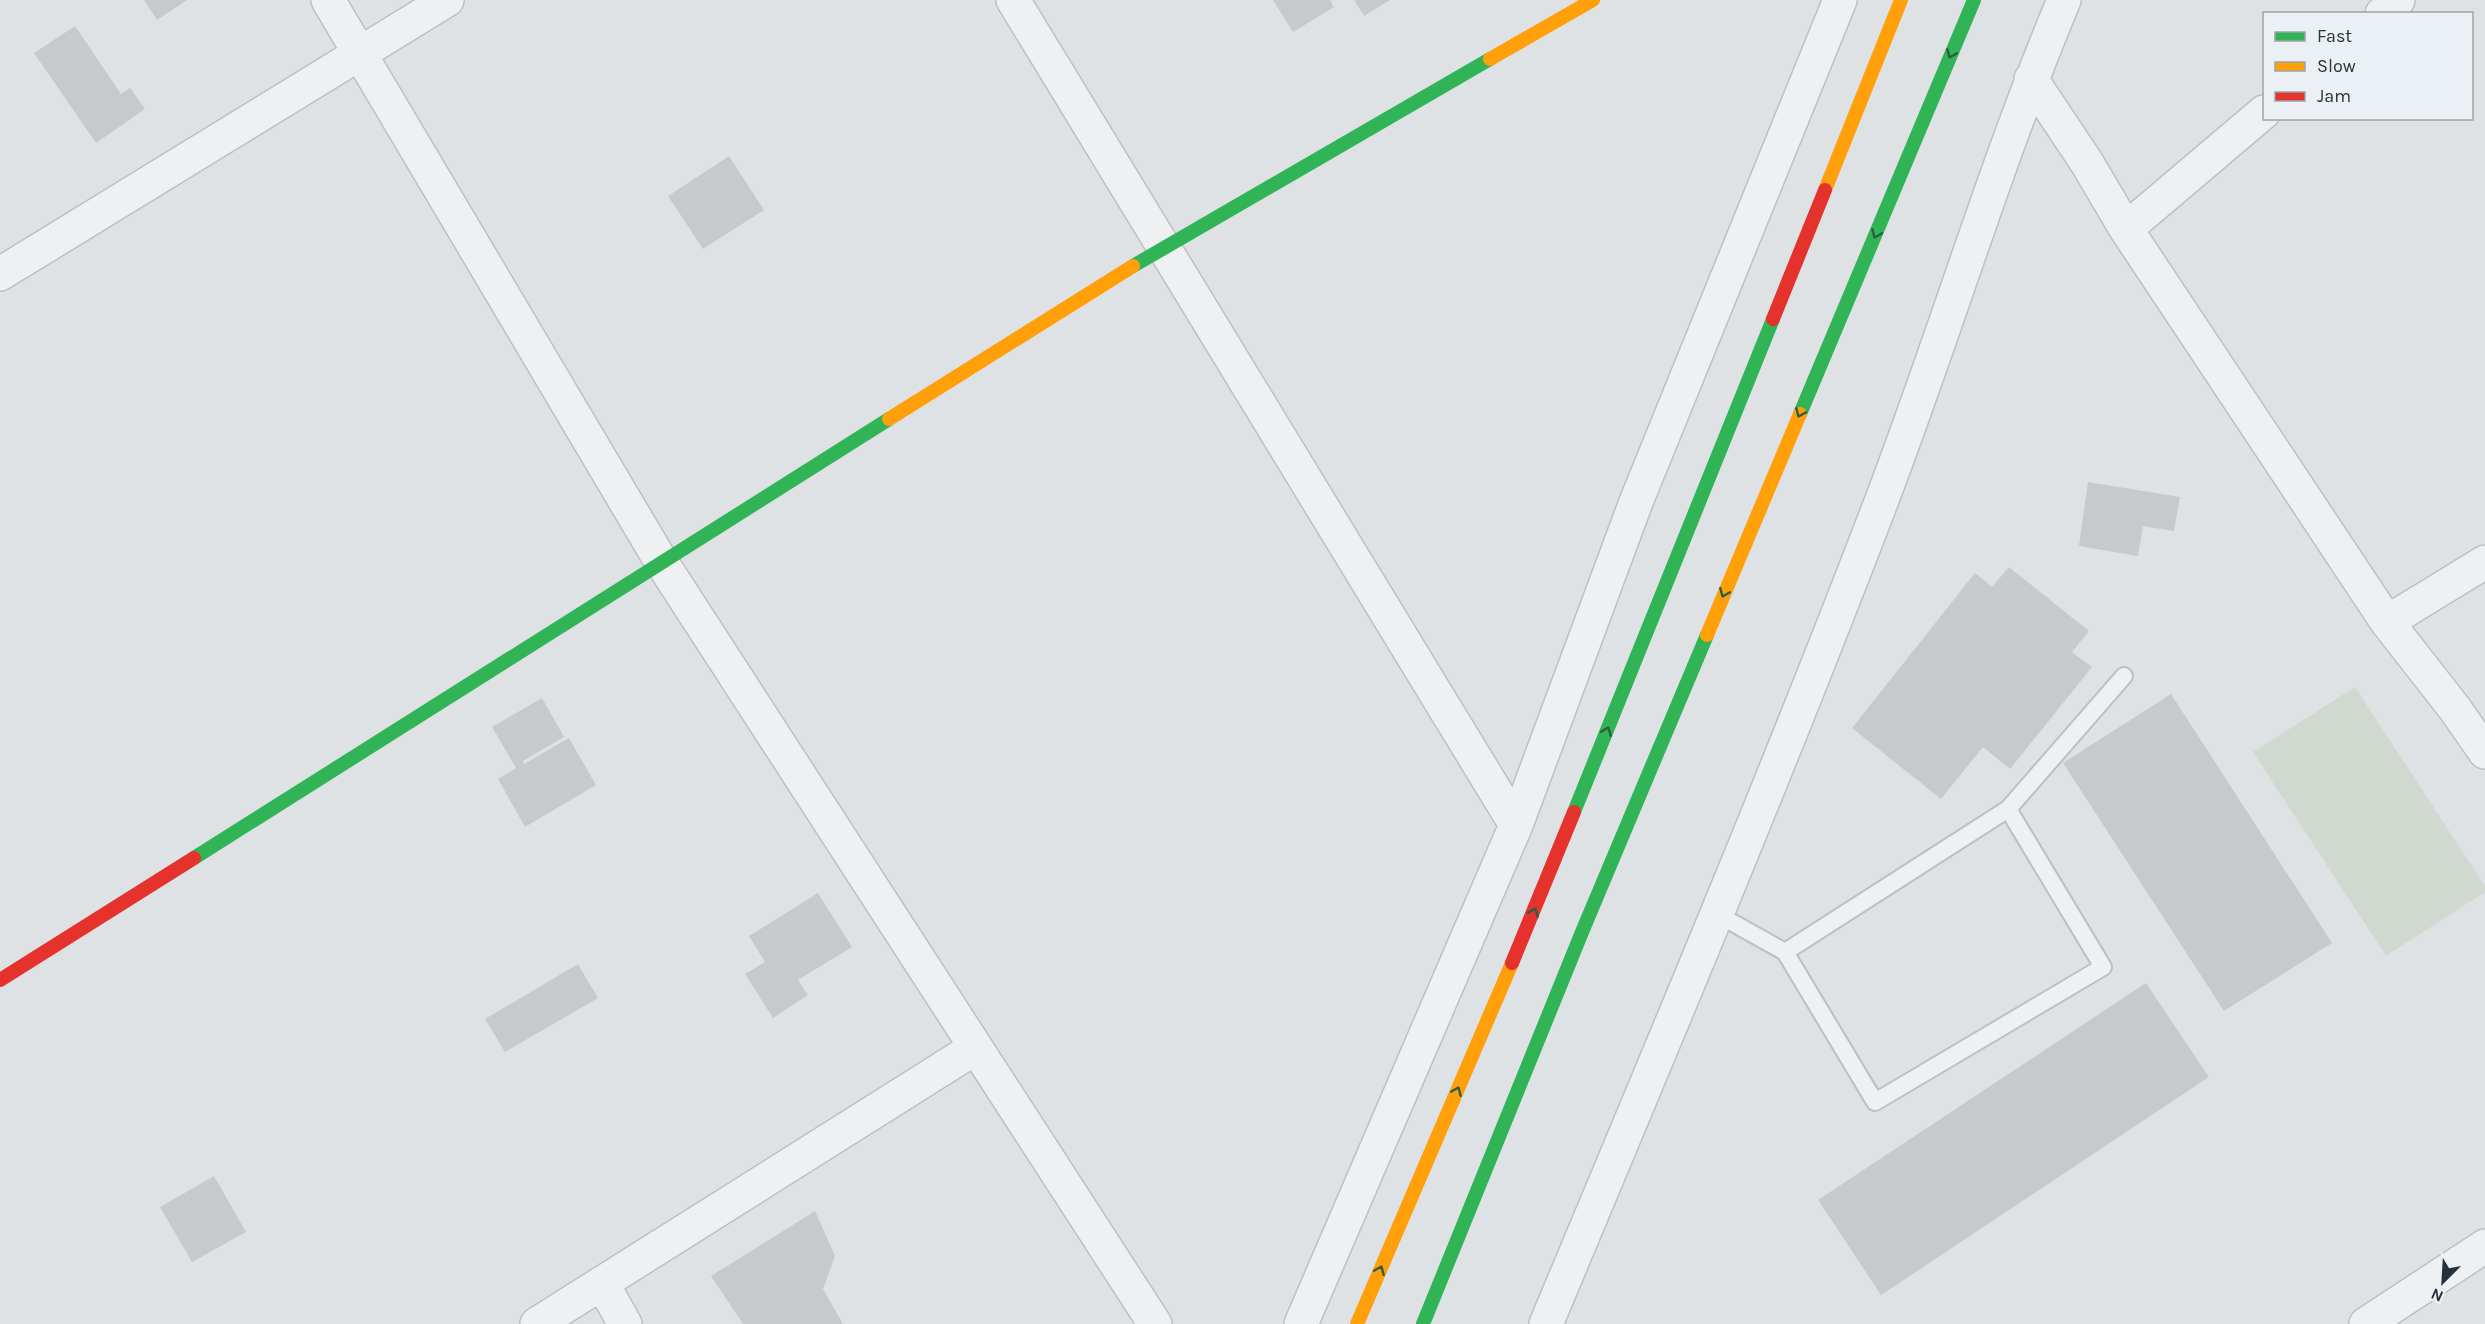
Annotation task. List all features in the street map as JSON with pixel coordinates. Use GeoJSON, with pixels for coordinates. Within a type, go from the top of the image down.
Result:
{"type":"FeatureCollection","features":[{"type":"Feature","properties":{"kind":"main road"},"geometry":{"type":"LineString","coordinates":[[0,980],[1164,246],[1593,0]]}},
{"type":"Feature","properties":{"kind":"main road"},"geometry":{"type":"LineString","coordinates":[[1357,1324],[1542,894],[1901,0]]}},
{"type":"Feature","properties":{"kind":"main road"},"geometry":{"type":"LineString","coordinates":[[1423,1324],[1582,932],[1974,0]]}},
{"type":"Feature","properties":{"kind":"street"},"geometry":{"type":"LineString","coordinates":[[328,0],[662,562],[1155,1324]]}},
{"type":"Feature","properties":{"kind":"street"},"geometry":{"type":"LineString","coordinates":[[0,274],[447,0]]}},
{"type":"Feature","properties":{"kind":"street"},"geometry":{"type":"LineString","coordinates":[[1013,0],[1516,825]]}},
{"type":"Feature","properties":{"kind":"street"},"geometry":{"type":"LineString","coordinates":[[1301,1324],[1516,825],[1636,502],[1840,0]]}},
{"type":"Feature","properties":{"kind":"street"},"geometry":{"type":"LineString","coordinates":[[1546,1324],[1717,914],[1879,508],[2031,79],[2064,0]]}},
{"type":"Feature","properties":{"kind":"street"},"geometry":{"type":"LineString","coordinates":[[2384,12],[2398,0]]}},
{"type":"Feature","properties":{"kind":"street"},"geometry":{"type":"LineString","coordinates":[[2031,79],[2087,163],[2126,228],[2386,622],[2455,709],[2485,752]]}},
{"type":"Feature","properties":{"kind":"street"},"geometry":{"type":"LineString","coordinates":[[2126,228],[2263,114]]}},
{"type":"Feature","properties":{"kind":"street"},"geometry":{"type":"LineString","coordinates":[[2386,622],[2485,562]]}},
{"type":"Feature","properties":{"kind":"street"},"geometry":{"type":"LineString","coordinates":[[537,1324],[975,1048]]}},
{"type":"Feature","properties":{"kind":"street"},"geometry":{"type":"LineString","coordinates":[[2366,1324],[2485,1246]]}},
{"type":"Feature","properties":{"kind":"street"},"geometry":{"type":"LineString","coordinates":[[602,1283],[625,1324]]}},
{"type":"Feature","properties":{"kind":"lane"},"geometry":{"type":"LineString","coordinates":[[1785,952],[2008,809],[2124,676]]}},
{"type":"Feature","properties":{"kind":"lane"},"geometry":{"type":"LineString","coordinates":[[1717,914],[1785,952],[1875,1102],[2103,968],[2008,809]]}},
{"type":"Feature","properties":{"kind":"shaded area"},"geometry":{"type":"Polygon","coordinates":[[[2355,687],[2485,886],[2485,892],[2386,956],[2253,752],[2355,687]]]}},
{"type":"Feature","properties":{"kind":"building"},"geometry":{"type":"Polygon","coordinates":[[[144,0],[187,0],[157,20],[144,0]]]}},
{"type":"Feature","properties":{"kind":"building"},"geometry":{"type":"Polygon","coordinates":[[[1273,0],[1330,0],[1334,7],[1293,32],[1273,0]]]}},
{"type":"Feature","properties":{"kind":"building"},"geometry":{"type":"Polygon","coordinates":[[[1354,0],[1390,0],[1364,16],[1354,0]]]}},
{"type":"Feature","properties":{"kind":"building"},"geometry":{"type":"Polygon","coordinates":[[[75,26],[121,94],[130,88],[145,109],[96,143],[34,53],[75,26]]]}},
{"type":"Feature","properties":{"kind":"building"},"geometry":{"type":"Polygon","coordinates":[[[729,156],[764,210],[703,249],[668,196],[729,156]]]}},
{"type":"Feature","properties":{"kind":"building"},"geometry":{"type":"Polygon","coordinates":[[[2088,482],[2180,497],[2174,531],[2143,526],[2138,556],[2079,546],[2088,482]]]}},
{"type":"Feature","properties":{"kind":"building"},"geometry":{"type":"Polygon","coordinates":[[[2009,567],[2089,631],[2072,652],[2092,667],[2010,769],[1983,747],[1941,799],[1852,728],[1975,573],[1992,587],[2009,567]]]}},
{"type":"Feature","properties":{"kind":"building"},"geometry":{"type":"Polygon","coordinates":[[[2171,694],[2332,943],[2224,1011],[2063,763],[2171,694]]]}},
{"type":"Feature","properties":{"kind":"building"},"geometry":{"type":"Polygon","coordinates":[[[542,698],[564,737],[523,761],[524,764],[569,738],[596,785],[525,827],[498,779],[516,768],[492,727],[542,698]]]}},
{"type":"Feature","properties":{"kind":"building"},"geometry":{"type":"Polygon","coordinates":[[[818,893],[852,947],[798,980],[808,995],[773,1018],[745,974],[765,962],[749,936],[818,893]]]}},
{"type":"Feature","properties":{"kind":"building"},"geometry":{"type":"Polygon","coordinates":[[[578,964],[598,998],[505,1052],[485,1019],[578,964]]]}},
{"type":"Feature","properties":{"kind":"building"},"geometry":{"type":"Polygon","coordinates":[[[2146,983],[2209,1077],[1881,1295],[1818,1200],[2146,983]]]}},
{"type":"Feature","properties":{"kind":"building"},"geometry":{"type":"Polygon","coordinates":[[[214,1176],[246,1232],[192,1262],[160,1207],[214,1176]]]}},
{"type":"Feature","properties":{"kind":"building"},"geometry":{"type":"Polygon","coordinates":[[[815,1211],[835,1256],[823,1289],[843,1324],[743,1324],[711,1276],[815,1211]]]}},
{"type":"Feature","properties":{"kind":"traffic: fast"},"geometry":{"type":"LineString","coordinates":[[1800,414],[1974,0]]}},
{"type":"Feature","properties":{"kind":"traffic: fast"},"geometry":{"type":"LineString","coordinates":[[1133,266],[1490,59]]}},
{"type":"Feature","properties":{"kind":"traffic: fast"},"geometry":{"type":"LineString","coordinates":[[1574,812],[1773,319]]}},
{"type":"Feature","properties":{"kind":"traffic: fast"},"geometry":{"type":"LineString","coordinates":[[194,858],[889,419]]}},
{"type":"Feature","properties":{"kind":"traffic: fast"},"geometry":{"type":"LineString","coordinates":[[1423,1324],[1582,932],[1707,635]]}},
{"type":"Feature","properties":{"kind":"traffic: slow"},"geometry":{"type":"LineString","coordinates":[[1490,59],[1593,0]]}},
{"type":"Feature","properties":{"kind":"traffic: slow"},"geometry":{"type":"LineString","coordinates":[[1825,190],[1901,0]]}},
{"type":"Feature","properties":{"kind":"traffic: slow"},"geometry":{"type":"LineString","coordinates":[[889,419],[1133,266]]}},
{"type":"Feature","properties":{"kind":"traffic: slow"},"geometry":{"type":"LineString","coordinates":[[1707,635],[1800,414]]}},
{"type":"Feature","properties":{"kind":"traffic: slow"},"geometry":{"type":"LineString","coordinates":[[1357,1324],[1512,963]]}},
{"type":"Feature","properties":{"kind":"traffic: jam"},"geometry":{"type":"LineString","coordinates":[[1773,319],[1825,190]]}},
{"type":"Feature","properties":{"kind":"traffic: jam"},"geometry":{"type":"LineString","coordinates":[[1512,963],[1574,812]]}},
{"type":"Feature","properties":{"kind":"traffic: jam"},"geometry":{"type":"LineString","coordinates":[[0,980],[194,858]]}}]}
